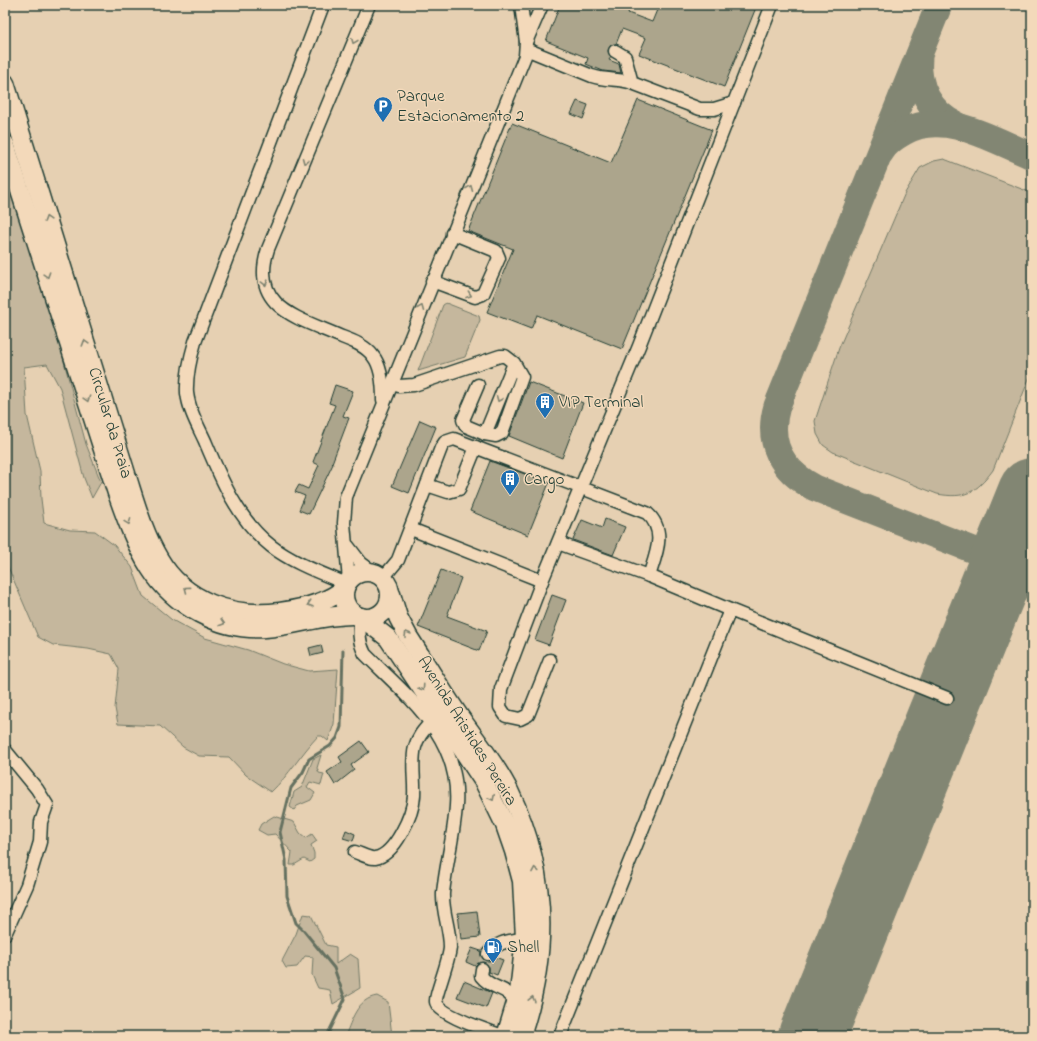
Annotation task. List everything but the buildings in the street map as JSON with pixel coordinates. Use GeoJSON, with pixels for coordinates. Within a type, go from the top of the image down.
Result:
{"type":"FeatureCollection","features":[{"type":"Feature","properties":{"kind":"highway","name":"Circular da Praia"},"geometry":{"type":"LineString","coordinates":[[5,83],[129,484],[142,524],[160,560],[171,575],[199,598],[227,610],[246,614],[263,614],[286,611],[310,605],[340,592],[347,584]]}},
{"type":"Feature","properties":{"kind":"highway","name":"Circular da Praia"},"geometry":{"type":"LineString","coordinates":[[5,144],[117,493],[130,528],[150,569],[176,598],[203,615],[224,624],[245,628],[266,628],[331,615],[358,616]]}},
{"type":"Feature","properties":{"kind":"highway"},"geometry":{"type":"LineString","coordinates":[[360,573],[383,582],[390,601],[383,612],[373,617],[358,616],[350,611],[344,600],[347,584],[360,573]]}},
{"type":"Feature","properties":{"kind":"highway","name":"Avenida Aristides Pereira"},"geometry":{"type":"LineString","coordinates":[[383,582],[408,636],[508,790],[528,838],[535,866],[541,910],[540,949],[533,995],[521,1036]]}},
{"type":"Feature","properties":{"kind":"highway","name":"Avenida Aristides Pereira"},"geometry":{"type":"LineString","coordinates":[[358,616],[388,638],[484,782],[505,825],[522,881],[525,938],[519,993],[506,1036]]}},
{"type":"Feature","properties":{"kind":"street"},"geometry":{"type":"LineString","coordinates":[[323,5],[195,342],[189,361],[187,394],[193,415],[224,485],[235,504],[258,534],[271,546],[289,558],[347,584],[344,511],[346,497],[384,405],[542,5]]}},
{"type":"Feature","properties":{"kind":"street"},"geometry":{"type":"LineString","coordinates":[[369,5],[268,249],[263,269],[263,278],[268,293],[279,306],[298,318],[363,346],[369,351],[377,362],[383,389],[384,405]]}},
{"type":"Feature","properties":{"kind":"street"},"geometry":{"type":"LineString","coordinates":[[550,660],[528,715],[520,719],[506,716],[500,706],[501,688],[542,581],[639,346],[772,5]]}},
{"type":"Feature","properties":{"kind":"street"},"geometry":{"type":"LineString","coordinates":[[526,46],[522,10],[538,17]]}},
{"type":"Feature","properties":{"kind":"street"},"geometry":{"type":"LineString","coordinates":[[526,46],[592,76],[604,80],[622,80],[632,83],[700,109],[714,109],[734,103]]}},
{"type":"Feature","properties":{"kind":"street"},"geometry":{"type":"LineString","coordinates":[[615,51],[625,57],[632,83]]}},
{"type":"Feature","properties":{"kind":"street"},"geometry":{"type":"LineString","coordinates":[[432,281],[475,297],[480,297],[483,294],[499,258],[496,251],[452,233]]}},
{"type":"Feature","properties":{"kind":"street"},"geometry":{"type":"LineString","coordinates":[[392,384],[399,386],[414,385],[500,356],[505,356],[514,363],[521,373],[522,383],[502,433],[496,436],[485,434],[466,426],[463,420],[478,385]]}},
{"type":"Feature","properties":{"kind":"street"},"geometry":{"type":"LineString","coordinates":[[377,362],[389,364],[402,358]]}},
{"type":"Feature","properties":{"kind":"street"},"geometry":{"type":"LineString","coordinates":[[485,434],[514,363]]}},
{"type":"Feature","properties":{"kind":"street"},"geometry":{"type":"LineString","coordinates":[[346,543],[358,560],[383,582],[398,560],[411,530],[441,448],[445,442],[454,439],[581,486],[647,513],[654,519],[659,539],[658,549],[649,576]]}},
{"type":"Feature","properties":{"kind":"street"},"geometry":{"type":"LineString","coordinates":[[427,485],[448,492],[459,490],[476,447]]}},
{"type":"Feature","properties":{"kind":"street"},"geometry":{"type":"LineString","coordinates":[[411,530],[542,581]]}},
{"type":"Feature","properties":{"kind":"street"},"geometry":{"type":"LineString","coordinates":[[558,544],[649,576],[947,698]]}},
{"type":"Feature","properties":{"kind":"street"},"geometry":{"type":"LineString","coordinates":[[560,1036],[730,610]]}},
{"type":"Feature","properties":{"kind":"street"},"geometry":{"type":"LineString","coordinates":[[358,616],[358,634],[360,645],[365,654],[431,722],[450,759],[456,805],[443,895],[450,948],[445,973],[436,997],[436,1002],[444,1012],[502,1036]]}},
{"type":"Feature","properties":{"kind":"street"},"geometry":{"type":"LineString","coordinates":[[355,852],[374,859],[380,857],[392,847],[404,829],[413,803],[414,748],[417,738],[431,722]]}},
{"type":"Feature","properties":{"kind":"street"},"geometry":{"type":"LineString","coordinates":[[5,750],[37,788],[47,805],[41,822],[40,842],[27,885],[5,934]]}},
{"type":"Feature","properties":{"kind":"street"},"geometry":{"type":"LineString","coordinates":[[488,954],[493,947],[504,941],[525,938]]}},
{"type":"Feature","properties":{"kind":"street"},"geometry":{"type":"LineString","coordinates":[[482,969],[481,976],[487,983],[511,993],[516,1003]]}},
{"type":"Feature","properties":{"kind":"shaded area"},"geometry":{"type":"Polygon","coordinates":[[[944,159],[1032,193],[1032,371],[993,470],[975,489],[963,495],[955,496],[937,494],[833,452],[823,445],[817,434],[815,421],[839,348],[905,193],[920,168],[934,161],[944,159]]]}},
{"type":"Feature","properties":{"kind":"shaded area"},"geometry":{"type":"Polygon","coordinates":[[[5,173],[39,268],[86,444],[101,482],[92,498],[84,478],[60,388],[47,364],[24,367],[27,415],[40,471],[44,523],[70,530],[95,531],[114,545],[132,567],[143,596],[172,620],[205,638],[248,650],[283,664],[309,671],[338,669],[334,724],[328,741],[322,736],[318,736],[284,779],[271,792],[246,775],[229,757],[199,756],[183,747],[160,726],[118,724],[115,708],[119,669],[111,654],[88,649],[53,645],[38,637],[5,560],[5,173]]]}},
{"type":"Feature","properties":{"kind":"shaded area"},"geometry":{"type":"Polygon","coordinates":[[[446,303],[479,316],[480,320],[465,357],[418,371],[443,305],[446,303]]]}},
{"type":"Feature","properties":{"kind":"shaded area"},"geometry":{"type":"Polygon","coordinates":[[[321,755],[317,768],[319,773],[324,774],[321,785],[310,782],[307,787],[315,793],[311,800],[297,806],[294,810],[290,807],[294,792],[302,787],[313,759],[321,755]]]}},
{"type":"Feature","properties":{"kind":"shaded area"},"geometry":{"type":"Polygon","coordinates":[[[274,816],[294,822],[300,833],[306,838],[312,834],[317,841],[311,845],[314,853],[314,859],[310,862],[304,859],[294,865],[290,865],[292,852],[275,834],[267,835],[258,830],[261,824],[274,816]]]}},
{"type":"Feature","properties":{"kind":"shaded area"},"geometry":{"type":"Polygon","coordinates":[[[303,914],[311,915],[326,945],[336,947],[336,964],[350,954],[358,959],[360,988],[333,1004],[330,990],[318,988],[312,975],[313,957],[305,956],[297,967],[286,968],[282,961],[296,934],[303,914]]]}},
{"type":"Feature","properties":{"kind":"shaded area"},"geometry":{"type":"Polygon","coordinates":[[[377,996],[388,1002],[392,1036],[345,1036],[356,1011],[360,1006],[370,998],[377,996]]]}},
{"type":"Feature","properties":{"kind":"shaded area"},"geometry":{"type":"Polygon","coordinates":[[[412,1031],[445,1032],[454,1036],[408,1036],[412,1031]]]}},
{"type":"Feature","properties":{"kind":"waterway"},"geometry":{"type":"LineString","coordinates":[[327,1036],[345,999],[334,968],[296,923],[287,896],[286,860],[280,832],[291,788],[303,772],[309,759],[330,746],[337,738],[341,727],[343,650]]}},
{"type":"Feature","properties":{"kind":"taxiway"},"geometry":{"type":"LineString","coordinates":[[939,5],[777,406],[774,419],[775,444],[786,464],[794,473],[803,481],[815,488],[1004,562]]}},
{"type":"Feature","properties":{"kind":"taxiway"},"geometry":{"type":"LineString","coordinates":[[919,56],[920,78],[927,98],[940,114],[948,121],[958,126]]}},
{"type":"Feature","properties":{"kind":"taxiway"},"geometry":{"type":"LineString","coordinates":[[881,152],[891,140],[904,132],[920,126],[936,124],[952,125],[969,129],[1032,156]]}},
{"type":"Feature","properties":{"kind":"runway"},"geometry":{"type":"LineString","coordinates":[[812,1036],[1032,492]]}},
{"type":"Feature","properties":{"kind":"tunnel"},"geometry":{"type":"LineString","coordinates":[[482,969],[488,954]]}},
{"type":"Feature","properties":{"kind":"place","name":"Parque Estacionamento 2"},"geometry":{"type":"Point","coordinates":[383,123]}},
{"type":"Feature","properties":{"kind":"place","name":"VIP Terminal"},"geometry":{"type":"Point","coordinates":[545,419]}},
{"type":"Feature","properties":{"kind":"place","name":"Cargo"},"geometry":{"type":"Point","coordinates":[510,496]}},
{"type":"Feature","properties":{"kind":"place","name":"Shell"},"geometry":{"type":"Point","coordinates":[493,964]}}]}
